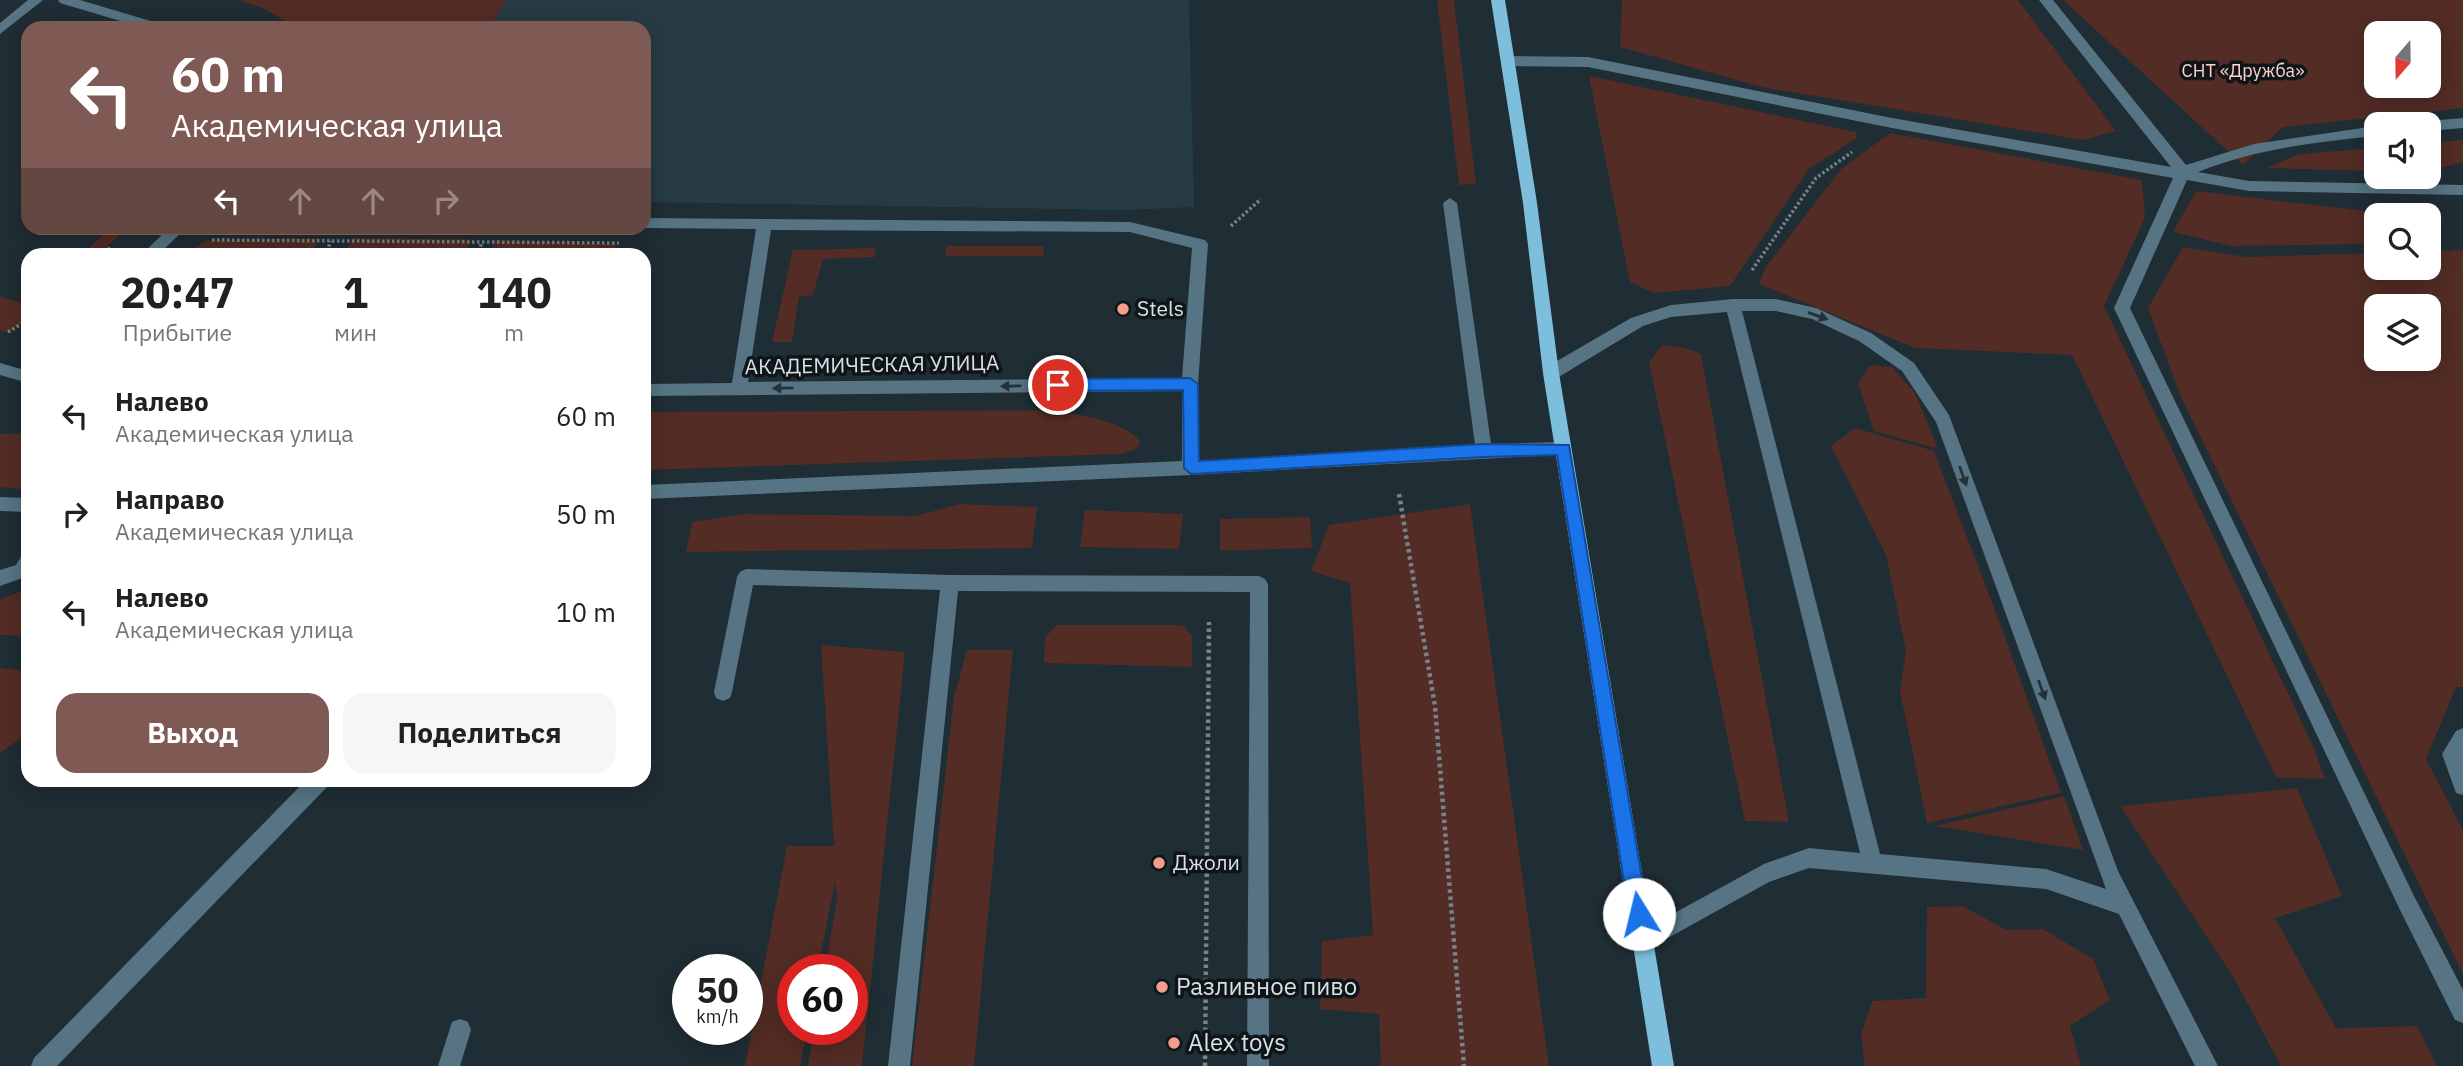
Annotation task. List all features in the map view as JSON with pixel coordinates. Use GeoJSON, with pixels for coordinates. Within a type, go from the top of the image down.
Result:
{"type":"FeatureCollection","features":[{"type":"Feature","properties":{"kind":"main road"},"geometry":{"type":"LineString","coordinates":[[1498,0],[1551,373],[1663,1066]]}},
{"type":"Feature","properties":{"kind":"street"},"geometry":{"type":"LineString","coordinates":[[0,30],[36,0]]}},
{"type":"Feature","properties":{"kind":"street"},"geometry":{"type":"LineString","coordinates":[[65,0],[136,21]]}},
{"type":"Feature","properties":{"kind":"street"},"geometry":{"type":"LineString","coordinates":[[2046,0],[2183,172]]}},
{"type":"Feature","properties":{"kind":"street"},"geometry":{"type":"LineString","coordinates":[[1508,61],[1588,62],[1892,123],[2183,172],[2249,186],[2463,190]]}},
{"type":"Feature","properties":{"kind":"street"},"geometry":{"type":"LineString","coordinates":[[2441,125],[2463,123]]}},
{"type":"Feature","properties":{"kind":"street"},"geometry":{"type":"LineString","coordinates":[[2364,132],[2282,141],[2211,159],[2183,172],[2122,308],[2401,890],[2463,1012]]}},
{"type":"Feature","properties":{"kind":"street"},"geometry":{"type":"LineString","coordinates":[[1450,203],[1484,451]]}},
{"type":"Feature","properties":{"kind":"street"},"geometry":{"type":"LineString","coordinates":[[651,223],[1130,227],[1200,244],[1190,384],[1191,468]]}},
{"type":"Feature","properties":{"kind":"street"},"geometry":{"type":"LineString","coordinates":[[739,389],[764,225]]}},
{"type":"Feature","properties":{"kind":"street"},"geometry":{"type":"LineString","coordinates":[[156,248],[170,235]]}},
{"type":"Feature","properties":{"kind":"street"},"geometry":{"type":"LineString","coordinates":[[1551,373],[1637,322],[1671,311],[1742,305],[1776,305],[1816,314],[1865,337],[1908,367],[1943,420],[2110,875],[2207,1066]]}},
{"type":"Feature","properties":{"kind":"street"},"geometry":{"type":"LineString","coordinates":[[1742,305],[1872,862]]}},
{"type":"Feature","properties":{"kind":"street"},"geometry":{"type":"LineString","coordinates":[[0,369],[21,374]]}},
{"type":"Feature","properties":{"kind":"street","name":"АКАДЕМИЧЕСКАЯ УЛИЦА"},"geometry":{"type":"LineString","coordinates":[[651,390],[1190,384]]}},
{"type":"Feature","properties":{"kind":"street"},"geometry":{"type":"LineString","coordinates":[[651,492],[1563,449]]}},
{"type":"Feature","properties":{"kind":"street"},"geometry":{"type":"LineString","coordinates":[[0,504],[21,505]]}},
{"type":"Feature","properties":{"kind":"street"},"geometry":{"type":"LineString","coordinates":[[0,578],[21,570]]}},
{"type":"Feature","properties":{"kind":"street"},"geometry":{"type":"LineString","coordinates":[[723,692],[746,577],[950,583],[1259,584],[1258,1066]]}},
{"type":"Feature","properties":{"kind":"street"},"geometry":{"type":"LineString","coordinates":[[899,1066],[950,583]]}},
{"type":"Feature","properties":{"kind":"street"},"geometry":{"type":"LineString","coordinates":[[2463,737],[2452,754],[2463,786]]}},
{"type":"Feature","properties":{"kind":"street"},"geometry":{"type":"LineString","coordinates":[[42,1066],[313,787]]}},
{"type":"Feature","properties":{"kind":"street"},"geometry":{"type":"LineString","coordinates":[[1643,941],[1764,874],[1809,858],[2046,878],[2126,906]]}},
{"type":"Feature","properties":{"kind":"street"},"geometry":{"type":"LineString","coordinates":[[449,1066],[460,1030]]}},
{"type":"Feature","properties":{"kind":"path"},"geometry":{"type":"LineString","coordinates":[[1742,305],[1748,276],[1816,178],[1892,123]]}},
{"type":"Feature","properties":{"kind":"path"},"geometry":{"type":"LineString","coordinates":[[208,240],[628,243]]}},
{"type":"Feature","properties":{"kind":"path"},"geometry":{"type":"LineString","coordinates":[[328,248],[331,241]]}},
{"type":"Feature","properties":{"kind":"path"},"geometry":{"type":"LineString","coordinates":[[480,248],[482,242]]}},
{"type":"Feature","properties":{"kind":"path"},"geometry":{"type":"LineString","coordinates":[[7,332],[21,324]]}},
{"type":"Feature","properties":{"kind":"path"},"geometry":{"type":"LineString","coordinates":[[1393,456],[1435,706],[1464,1066]]}},
{"type":"Feature","properties":{"kind":"path"},"geometry":{"type":"LineString","coordinates":[[1195,620],[1209,620],[1205,1066]]}},
{"type":"Feature","properties":{"kind":"shaded area"},"geometry":{"type":"Polygon","coordinates":[[[323,0],[1189,0],[1194,207],[1124,210],[651,202],[651,21],[355,21],[323,0]]]}},
{"type":"Feature","properties":{"kind":"green space"},"geometry":{"type":"Polygon","coordinates":[[[237,0],[507,0],[493,21],[285,21],[263,8],[237,0]]]}},
{"type":"Feature","properties":{"kind":"green space"},"geometry":{"type":"Polygon","coordinates":[[[1437,0],[1454,0],[1476,184],[1459,185],[1437,0]]]}},
{"type":"Feature","properties":{"kind":"green space"},"geometry":{"type":"Polygon","coordinates":[[[1622,0],[2018,0],[2116,131],[2083,140],[1761,87],[1620,47],[1622,0]]]}},
{"type":"Feature","properties":{"kind":"green space","name":"СНТ «Дружба»"},"geometry":{"type":"Polygon","coordinates":[[[2063,0],[2463,0],[2463,108],[2425,112],[2364,112],[2364,118],[2283,127],[2243,165],[2063,0]]]}},
{"type":"Feature","properties":{"kind":"green space"},"geometry":{"type":"Polygon","coordinates":[[[1589,76],[1856,132],[1857,138],[1809,169],[1730,286],[1654,293],[1630,282],[1589,76]]]}},
{"type":"Feature","properties":{"kind":"green space"},"geometry":{"type":"Polygon","coordinates":[[[1890,133],[2142,180],[2145,218],[2104,306],[2314,748],[2325,779],[2276,777],[2072,355],[1915,348],[1759,284],[1765,268],[1842,168],[1890,133]]]}},
{"type":"Feature","properties":{"kind":"green space"},"geometry":{"type":"Polygon","coordinates":[[[2463,140],[2463,162],[2441,168],[2441,142],[2463,140]]]}},
{"type":"Feature","properties":{"kind":"green space"},"geometry":{"type":"Polygon","coordinates":[[[2364,149],[2364,171],[2267,168],[2299,154],[2364,149]]]}},
{"type":"Feature","properties":{"kind":"green space"},"geometry":{"type":"Polygon","coordinates":[[[2196,191],[2364,211],[2364,244],[2231,246],[2173,232],[2196,191]]]}},
{"type":"Feature","properties":{"kind":"green space"},"geometry":{"type":"Polygon","coordinates":[[[103,235],[119,235],[106,248],[89,248],[103,235]]]}},
{"type":"Feature","properties":{"kind":"green space"},"geometry":{"type":"Polygon","coordinates":[[[319,238],[314,248],[195,248],[208,240],[319,238]]]}},
{"type":"Feature","properties":{"kind":"green space"},"geometry":{"type":"Polygon","coordinates":[[[352,238],[471,239],[468,248],[347,248],[352,238]]]}},
{"type":"Feature","properties":{"kind":"green space"},"geometry":{"type":"Polygon","coordinates":[[[495,240],[616,244],[615,248],[492,248],[495,240]]]}},
{"type":"Feature","properties":{"kind":"green space"},"geometry":{"type":"Polygon","coordinates":[[[947,246],[1044,246],[1043,256],[945,256],[947,246]]]}},
{"type":"Feature","properties":{"kind":"green space"},"geometry":{"type":"Polygon","coordinates":[[[2183,247],[2246,257],[2364,253],[2364,280],[2441,280],[2441,251],[2463,250],[2463,687],[2456,687],[2426,759],[2463,830],[2463,974],[2181,397],[2148,308],[2183,247]]]}},
{"type":"Feature","properties":{"kind":"green space"},"geometry":{"type":"Polygon","coordinates":[[[875,248],[875,257],[823,259],[813,295],[799,297],[792,342],[772,342],[793,250],[875,248]]]}},
{"type":"Feature","properties":{"kind":"green space"},"geometry":{"type":"Polygon","coordinates":[[[0,297],[21,302],[21,324],[7,332],[0,330],[0,297]]]}},
{"type":"Feature","properties":{"kind":"green space"},"geometry":{"type":"Polygon","coordinates":[[[1662,345],[1685,348],[1701,354],[1789,822],[1745,821],[1649,362],[1662,345]]]}},
{"type":"Feature","properties":{"kind":"green space"},"geometry":{"type":"Polygon","coordinates":[[[1870,365],[1892,367],[1915,393],[1938,449],[1874,431],[1858,383],[1870,365]]]}},
{"type":"Feature","properties":{"kind":"green space"},"geometry":{"type":"Polygon","coordinates":[[[1054,410],[1100,419],[1122,428],[1140,441],[1137,449],[1121,454],[651,470],[651,412],[1054,410]]]}},
{"type":"Feature","properties":{"kind":"green space"},"geometry":{"type":"Polygon","coordinates":[[[1855,428],[1934,451],[2061,793],[1927,823],[1900,691],[1906,651],[1886,555],[1831,446],[1855,428]]]}},
{"type":"Feature","properties":{"kind":"green space"},"geometry":{"type":"Polygon","coordinates":[[[0,434],[21,434],[21,489],[0,487],[0,434]]]}},
{"type":"Feature","properties":{"kind":"green space"},"geometry":{"type":"Polygon","coordinates":[[[960,504],[1037,507],[1032,548],[686,552],[692,522],[744,514],[916,516],[960,504]]]}},
{"type":"Feature","properties":{"kind":"green space"},"geometry":{"type":"Polygon","coordinates":[[[1470,504],[1549,1066],[1381,1066],[1379,1014],[1320,1009],[1322,941],[1373,935],[1350,583],[1311,571],[1329,525],[1470,504]]]}},
{"type":"Feature","properties":{"kind":"green space"},"geometry":{"type":"Polygon","coordinates":[[[1085,510],[1183,514],[1179,549],[1080,547],[1085,510]]]}},
{"type":"Feature","properties":{"kind":"green space"},"geometry":{"type":"Polygon","coordinates":[[[1310,517],[1312,548],[1220,551],[1220,519],[1310,517]]]}},
{"type":"Feature","properties":{"kind":"green space"},"geometry":{"type":"Polygon","coordinates":[[[21,592],[21,636],[0,635],[0,599],[21,592]]]}},
{"type":"Feature","properties":{"kind":"green space"},"geometry":{"type":"Polygon","coordinates":[[[1056,625],[1182,625],[1192,635],[1192,667],[1044,663],[1045,638],[1056,625]]]}},
{"type":"Feature","properties":{"kind":"green space"},"geometry":{"type":"Polygon","coordinates":[[[821,645],[905,652],[868,1008],[868,954],[828,954],[837,899],[835,882],[821,954],[777,954],[777,1045],[804,1045],[800,1066],[745,1066],[749,1045],[763,1045],[763,972],[787,846],[834,846],[821,645]]]}},
{"type":"Feature","properties":{"kind":"green space"},"geometry":{"type":"Polygon","coordinates":[[[967,650],[1013,650],[974,1066],[912,1066],[954,697],[967,650]]]}},
{"type":"Feature","properties":{"kind":"green space"},"geometry":{"type":"Polygon","coordinates":[[[0,668],[21,670],[21,738],[0,753],[0,668]]]}},
{"type":"Feature","properties":{"kind":"green space"},"geometry":{"type":"Polygon","coordinates":[[[2297,788],[2342,896],[2275,918],[2336,1028],[2417,1026],[2437,1066],[2281,1066],[2234,978],[2120,806],[2297,788]]]}},
{"type":"Feature","properties":{"kind":"green space"},"geometry":{"type":"Polygon","coordinates":[[[2064,796],[2083,850],[1935,826],[2064,796]]]}},
{"type":"Feature","properties":{"kind":"green space"},"geometry":{"type":"Polygon","coordinates":[[[1962,906],[2007,930],[2043,929],[2093,959],[2110,1000],[2070,1026],[2081,1066],[1865,1066],[1861,1035],[1872,1001],[1926,998],[1927,907],[1962,906]]]}},
{"type":"Feature","properties":{"kind":"green space"},"geometry":{"type":"Polygon","coordinates":[[[811,1045],[864,1045],[862,1066],[808,1066],[811,1045]]]}},
{"type":"Feature","properties":{"kind":"place","name":"Stels"},"geometry":{"type":"Point","coordinates":[1123,309]}},
{"type":"Feature","properties":{"kind":"place","name":"Джоли"},"geometry":{"type":"Point","coordinates":[1159,863]}},
{"type":"Feature","properties":{"kind":"place","name":"Разливное пиво"},"geometry":{"type":"Point","coordinates":[1162,987]}},
{"type":"Feature","properties":{"kind":"place","name":"Alex toys"},"geometry":{"type":"Point","coordinates":[1174,1043]}},
{"type":"Feature","properties":{"kind":"route"},"geometry":{"type":"LineString","coordinates":[[1058,385],[1190,384],[1191,468],[1563,449],[1639,914]]}}]}
